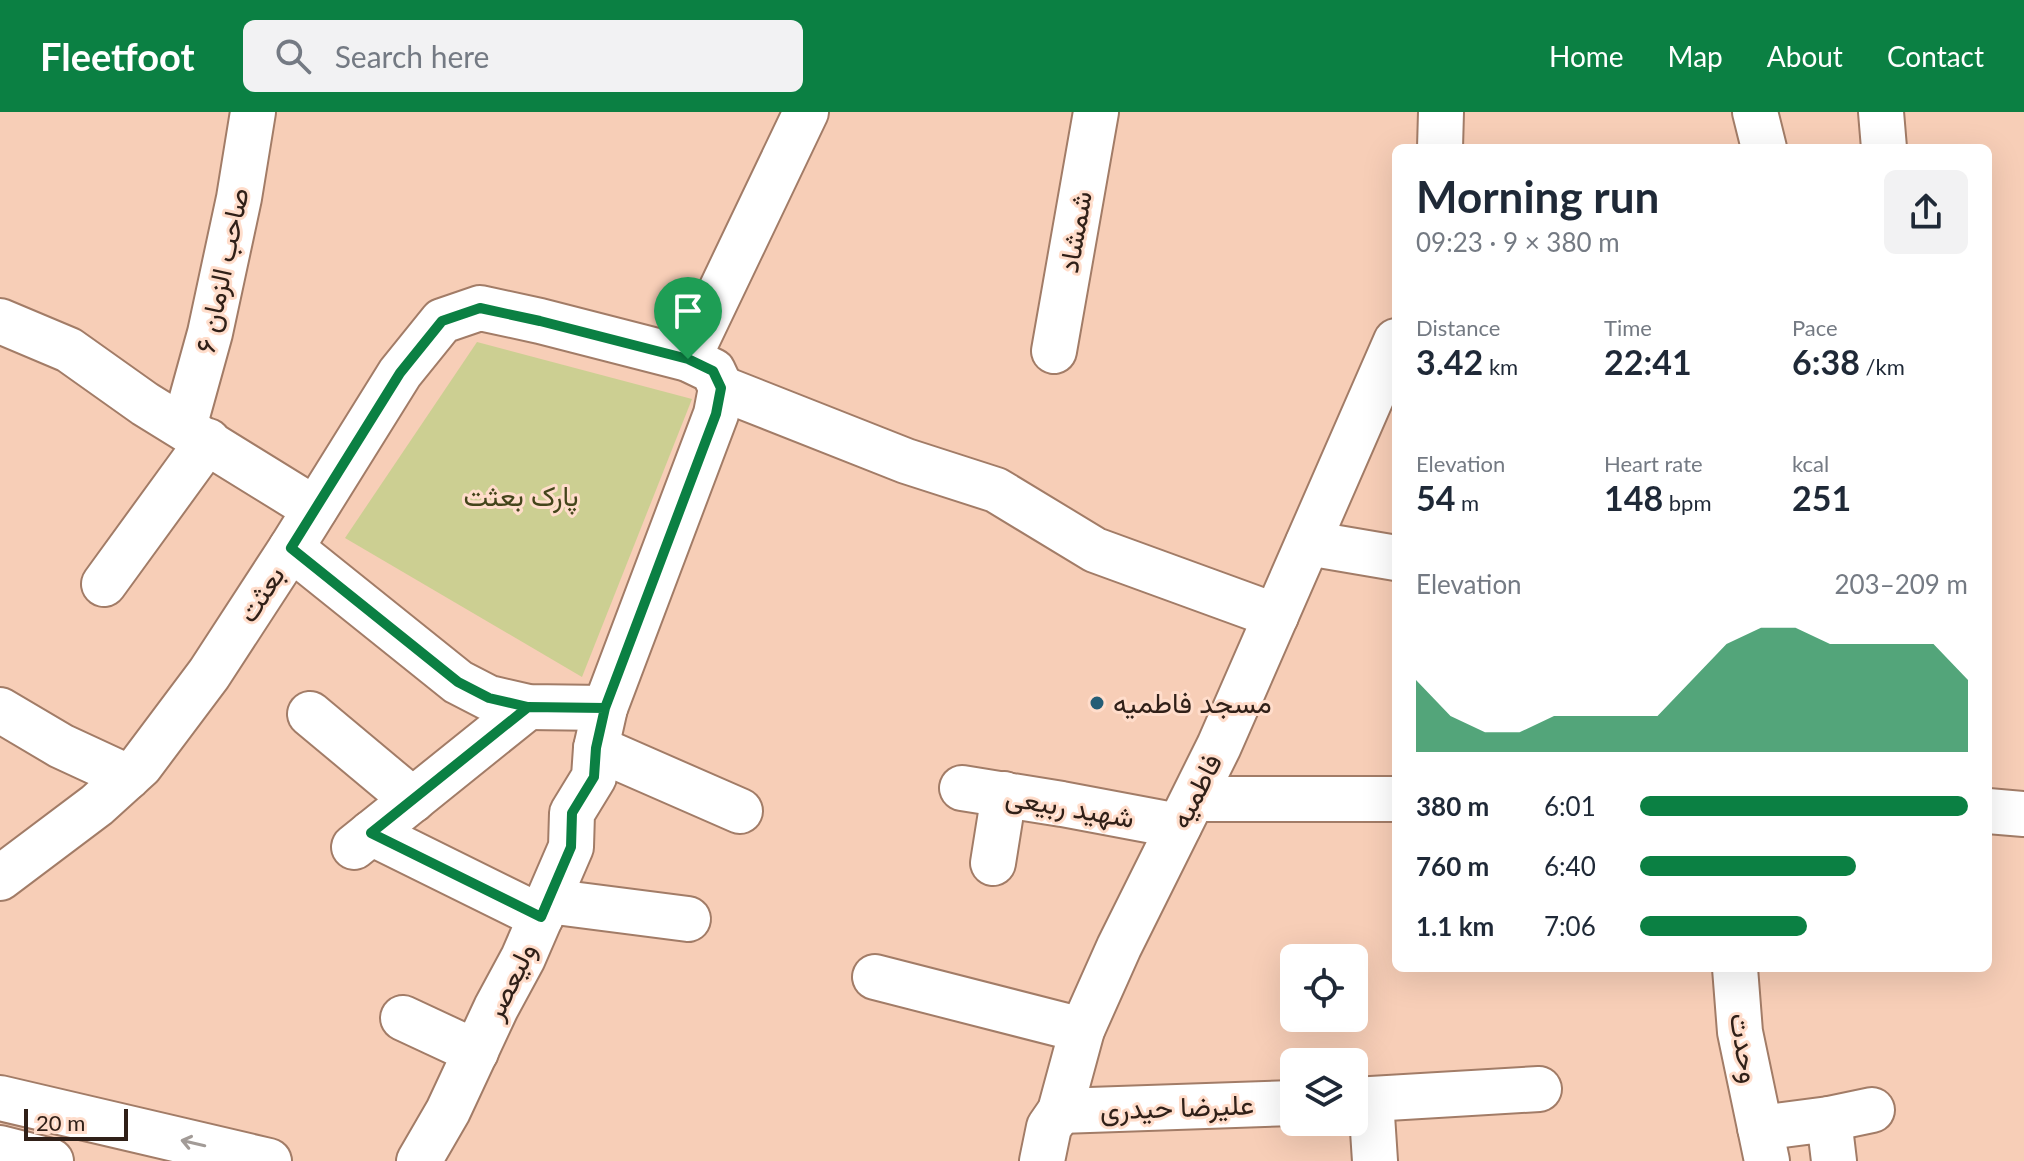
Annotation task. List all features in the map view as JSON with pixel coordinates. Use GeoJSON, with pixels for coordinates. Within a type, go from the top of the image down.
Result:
{"type":"FeatureCollection","features":[{"type":"Feature","properties":{"kind":"street","name":"صاحب الزمان ۶"},"geometry":{"type":"LineString","coordinates":[[196,434],[210,333],[239,198],[253,112]]}},
{"type":"Feature","properties":{"kind":"street"},"geometry":{"type":"LineString","coordinates":[[806,112],[688,359],[713,371],[721,388],[906,461],[996,490],[1095,550],[1276,616]]}},
{"type":"Feature","properties":{"kind":"street","name":"شمشاد"},"geometry":{"type":"LineString","coordinates":[[1054,351],[1096,112]]}},
{"type":"Feature","properties":{"kind":"street"},"geometry":{"type":"LineString","coordinates":[[1440,144],[1441,112]]}},
{"type":"Feature","properties":{"kind":"street"},"geometry":{"type":"LineString","coordinates":[[1755,112],[1763,144]]}},
{"type":"Feature","properties":{"kind":"street"},"geometry":{"type":"LineString","coordinates":[[1881,112],[1884,144]]}},
{"type":"Feature","properties":{"kind":"street","name":"بعثت"},"geometry":{"type":"LineString","coordinates":[[0,878],[97,805],[140,766],[209,674],[400,373],[442,321],[480,308],[688,359]]}},
{"type":"Feature","properties":{"kind":"street"},"geometry":{"type":"LineString","coordinates":[[0,321],[69,350],[145,404],[315,509]]}},
{"type":"Feature","properties":{"kind":"street","name":"فاطمیه"},"geometry":{"type":"LineString","coordinates":[[1042,1161],[1049,1127],[1060,1111],[1082,1030],[1276,616],[1392,350]]}},
{"type":"Feature","properties":{"kind":"street","name":"ولیعصر"},"geometry":{"type":"LineString","coordinates":[[419,1161],[448,1111],[523,958],[571,847],[572,813],[594,777],[600,728],[716,414],[721,388]]}},
{"type":"Feature","properties":{"kind":"street"},"geometry":{"type":"LineString","coordinates":[[104,584],[196,434]]}},
{"type":"Feature","properties":{"kind":"street"},"geometry":{"type":"LineString","coordinates":[[1308,543],[1392,557]]}},
{"type":"Feature","properties":{"kind":"street"},"geometry":{"type":"LineString","coordinates":[[291,548],[458,682],[489,698],[600,728],[740,811]]}},
{"type":"Feature","properties":{"kind":"street"},"geometry":{"type":"LineString","coordinates":[[528,707],[363,840],[544,909],[688,919]]}},
{"type":"Feature","properties":{"kind":"street"},"geometry":{"type":"LineString","coordinates":[[0,710],[61,746],[128,777]]}},
{"type":"Feature","properties":{"kind":"street"},"geometry":{"type":"LineString","coordinates":[[310,714],[413,800]]}},
{"type":"Feature","properties":{"kind":"street","name":"شهید ربیعی"},"geometry":{"type":"LineString","coordinates":[[962,788],[1186,813],[1392,799]]}},
{"type":"Feature","properties":{"kind":"street"},"geometry":{"type":"LineString","coordinates":[[993,863],[1004,794]]}},
{"type":"Feature","properties":{"kind":"street"},"geometry":{"type":"LineString","coordinates":[[1992,811],[2024,814]]}},
{"type":"Feature","properties":{"kind":"street","name":"وحدت"},"geometry":{"type":"LineString","coordinates":[[1735,972],[1740,1032],[1763,1145],[1832,1140],[1872,1110]]}},
{"type":"Feature","properties":{"kind":"street"},"geometry":{"type":"LineString","coordinates":[[875,977],[1082,1030]]}},
{"type":"Feature","properties":{"kind":"street"},"geometry":{"type":"LineString","coordinates":[[403,1018],[476,1052]]}},
{"type":"Feature","properties":{"kind":"street"},"geometry":{"type":"LineString","coordinates":[[1368,1100],[1539,1089]]}},
{"type":"Feature","properties":{"kind":"street"},"geometry":{"type":"LineString","coordinates":[[0,1098],[269,1161]]}},
{"type":"Feature","properties":{"kind":"street","name":"علیرضا حیدری"},"geometry":{"type":"LineString","coordinates":[[1060,1111],[1280,1103]]}},
{"type":"Feature","properties":{"kind":"street"},"geometry":{"type":"LineString","coordinates":[[1060,1111],[1074,1131],[1073,1161]]}},
{"type":"Feature","properties":{"kind":"street"},"geometry":{"type":"LineString","coordinates":[[1368,1128],[1375,1161]]}},
{"type":"Feature","properties":{"kind":"street"},"geometry":{"type":"LineString","coordinates":[[0,1148],[51,1161]]}},
{"type":"Feature","properties":{"kind":"green space","name":"پارک بعثت"},"geometry":{"type":"Polygon","coordinates":[[[477,342],[692,399],[582,677],[345,538],[477,342]]]}},
{"type":"Feature","properties":{"kind":"place","name":"مسجد فاطمیه"},"geometry":{"type":"Point","coordinates":[1097,703]}},
{"type":"Feature","properties":{"kind":"route"},"geometry":{"type":"LineString","coordinates":[[688,359],[480,308],[442,321],[400,373],[291,548],[458,682],[489,698],[528,707],[605,708],[596,748],[594,777],[572,813],[571,847],[541,917],[371,833],[528,707],[605,708],[716,414],[721,388],[713,371],[688,359]]}}]}
